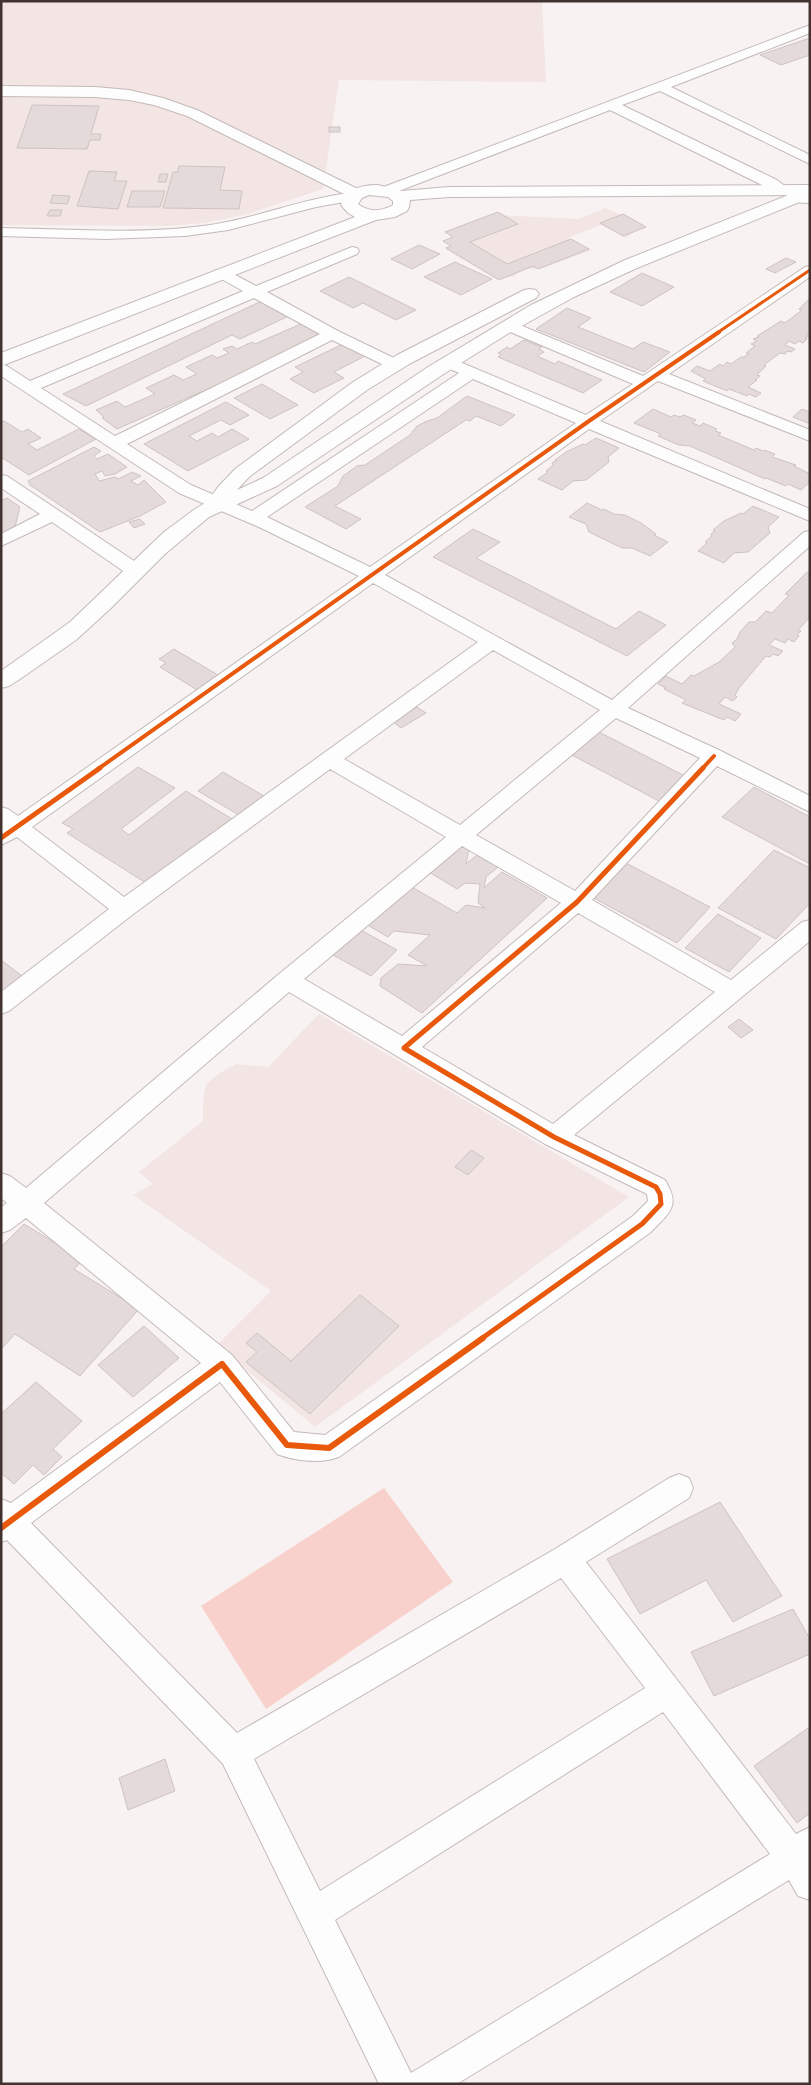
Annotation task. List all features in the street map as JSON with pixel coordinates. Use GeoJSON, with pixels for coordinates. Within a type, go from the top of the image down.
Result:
{"type":"FeatureCollection","features":[{"type":"Feature","properties":{"kind":"street"},"geometry":{"type":"LineString","coordinates":[[1,360],[341,227],[375,215],[390,213],[395,198],[610,105],[810,29]]}},
{"type":"Feature","properties":{"kind":"street"},"geometry":{"type":"LineString","coordinates":[[660,86],[810,160]]}},
{"type":"Feature","properties":{"kind":"street"},"geometry":{"type":"LineString","coordinates":[[1,91],[95,92],[128,95],[158,101],[192,113],[353,200],[362,213],[375,215]]}},
{"type":"Feature","properties":{"kind":"street"},"geometry":{"type":"LineString","coordinates":[[610,105],[772,183],[787,194]]}},
{"type":"Feature","properties":{"kind":"street"},"geometry":{"type":"LineString","coordinates":[[1,681],[87,620],[178,531],[216,504],[239,497],[267,484],[449,363],[561,297],[614,271],[787,194],[810,179]]}},
{"type":"Feature","properties":{"kind":"street"},"geometry":{"type":"LineString","coordinates":[[1,232],[178,234],[241,224],[319,202],[353,200],[370,190],[395,198],[454,201],[763,199]]}},
{"type":"Feature","properties":{"kind":"street"},"geometry":{"type":"LineString","coordinates":[[216,504],[242,473],[360,386],[394,364],[518,299],[602,263],[763,199],[810,190]]}},
{"type":"Feature","properties":{"kind":"street"},"geometry":{"type":"LineString","coordinates":[[395,198],[436,192],[787,194],[810,199]]}},
{"type":"Feature","properties":{"kind":"street"},"geometry":{"type":"LineString","coordinates":[[341,227],[349,218],[353,200]]}},
{"type":"Feature","properties":{"kind":"street"},"geometry":{"type":"LineString","coordinates":[[29,387],[352,250]]}},
{"type":"Feature","properties":{"kind":"street"},"geometry":{"type":"LineString","coordinates":[[124,909],[7,826],[372,574],[589,421],[810,270]]}},
{"type":"Feature","properties":{"kind":"street"},"geometry":{"type":"LineString","coordinates":[[221,273],[332,334],[394,364]]}},
{"type":"Feature","properties":{"kind":"street"},"geometry":{"type":"LineString","coordinates":[[509,326],[810,436]]}},
{"type":"Feature","properties":{"kind":"street"},"geometry":{"type":"LineString","coordinates":[[115,443],[332,334]]}},
{"type":"Feature","properties":{"kind":"street"},"geometry":{"type":"LineString","coordinates":[[449,363],[810,516]]}},
{"type":"Feature","properties":{"kind":"street"},"geometry":{"type":"LineString","coordinates":[[1,369],[170,480],[216,504],[254,518],[372,574],[614,709],[714,756],[810,805]]}},
{"type":"Feature","properties":{"kind":"street"},"geometry":{"type":"LineString","coordinates":[[254,518],[472,372]]}},
{"type":"Feature","properties":{"kind":"street"},"geometry":{"type":"LineString","coordinates":[[1,480],[136,571]]}},
{"type":"Feature","properties":{"kind":"street"},"geometry":{"type":"LineString","coordinates":[[1,541],[52,515]]}},
{"type":"Feature","properties":{"kind":"street"},"geometry":{"type":"LineString","coordinates":[[1,1222],[26,1203],[287,980],[614,709],[810,536]]}},
{"type":"Feature","properties":{"kind":"street"},"geometry":{"type":"LineString","coordinates":[[1,1005],[124,909],[492,641]]}},
{"type":"Feature","properties":{"kind":"street"},"geometry":{"type":"LineString","coordinates":[[404,1048],[577,902],[714,756]]}},
{"type":"Feature","properties":{"kind":"street"},"geometry":{"type":"LineString","coordinates":[[329,760],[732,991]]}},
{"type":"Feature","properties":{"kind":"street"},"geometry":{"type":"LineString","coordinates":[[554,1137],[810,928]]}},
{"type":"Feature","properties":{"kind":"street"},"geometry":{"type":"LineString","coordinates":[[1,1183],[222,1364],[287,1445],[329,1448],[642,1224],[661,1204],[660,1194],[656,1187],[554,1137],[287,980]]}},
{"type":"Feature","properties":{"kind":"street"},"geometry":{"type":"LineString","coordinates":[[222,1364],[4,1521],[234,1753],[398,2084]]}},
{"type":"Feature","properties":{"kind":"street"},"geometry":{"type":"LineString","coordinates":[[234,1753],[565,1560],[679,1488]]}},
{"type":"Feature","properties":{"kind":"street"},"geometry":{"type":"LineString","coordinates":[[424,2084],[805,1862],[667,1692],[565,1560]]}},
{"type":"Feature","properties":{"kind":"street"},"geometry":{"type":"LineString","coordinates":[[314,1914],[667,1692]]}},
{"type":"Feature","properties":{"kind":"shaded area"},"geometry":{"type":"Polygon","coordinates":[[[1,1],[542,1],[546,82],[339,80],[323,189],[248,214],[204,223],[169,226],[1,225],[1,1]]]}},
{"type":"Feature","properties":{"kind":"shaded area"},"geometry":{"type":"Polygon","coordinates":[[[605,208],[644,225],[626,238],[601,225],[568,238],[592,250],[540,269],[520,269],[514,277],[490,275],[445,249],[455,244],[452,235],[445,232],[483,217],[487,219],[498,215],[579,219],[605,208]]]}},
{"type":"Feature","properties":{"kind":"shaded area"},"geometry":{"type":"Polygon","coordinates":[[[319,1014],[629,1197],[315,1427],[217,1345],[271,1291],[133,1195],[153,1184],[139,1172],[203,1121],[203,1102],[206,1084],[236,1064],[268,1067],[319,1014]]]}},
{"type":"Feature","properties":{"kind":"shaded area"},"geometry":{"type":"Polygon","coordinates":[[[384,1488],[453,1582],[266,1709],[201,1606],[384,1488]]]}},
{"type":"Feature","properties":{"kind":"building"},"geometry":{"type":"Polygon","coordinates":[[[810,38],[810,55],[781,65],[760,55],[810,38]]]}},
{"type":"Feature","properties":{"kind":"building"},"geometry":{"type":"Polygon","coordinates":[[[32,105],[99,106],[91,134],[101,134],[100,140],[90,140],[87,149],[17,148],[32,105]]]}},
{"type":"Feature","properties":{"kind":"building"},"geometry":{"type":"Polygon","coordinates":[[[329,127],[340,127],[340,132],[329,132],[329,127]]]}},
{"type":"Feature","properties":{"kind":"building"},"geometry":{"type":"Polygon","coordinates":[[[179,166],[225,167],[220,190],[242,191],[239,209],[163,208],[173,172],[178,172],[179,166]]]}},
{"type":"Feature","properties":{"kind":"building"},"geometry":{"type":"Polygon","coordinates":[[[89,171],[117,172],[114,181],[127,181],[118,209],[77,206],[89,171]]]}},
{"type":"Feature","properties":{"kind":"building"},"geometry":{"type":"Polygon","coordinates":[[[160,174],[168,174],[166,182],[158,182],[160,174]]]}},
{"type":"Feature","properties":{"kind":"building"},"geometry":{"type":"Polygon","coordinates":[[[132,191],[165,191],[160,207],[127,207],[132,191]]]}},
{"type":"Feature","properties":{"kind":"building"},"geometry":{"type":"Polygon","coordinates":[[[53,195],[70,196],[67,204],[50,203],[53,195]]]}},
{"type":"Feature","properties":{"kind":"building"},"geometry":{"type":"Polygon","coordinates":[[[50,210],[62,210],[60,216],[47,216],[50,210]]]}},
{"type":"Feature","properties":{"kind":"building"},"geometry":{"type":"Polygon","coordinates":[[[498,212],[518,224],[470,242],[507,264],[571,239],[589,249],[538,269],[533,266],[499,280],[446,248],[451,246],[443,241],[453,237],[445,232],[498,212]]]}},
{"type":"Feature","properties":{"kind":"building"},"geometry":{"type":"Polygon","coordinates":[[[623,214],[646,227],[623,236],[600,223],[623,214]]]}},
{"type":"Feature","properties":{"kind":"building"},"geometry":{"type":"Polygon","coordinates":[[[419,245],[440,254],[412,269],[391,259],[419,245]]]}},
{"type":"Feature","properties":{"kind":"building"},"geometry":{"type":"Polygon","coordinates":[[[786,258],[796,262],[775,273],[766,269],[786,258]]]}},
{"type":"Feature","properties":{"kind":"building"},"geometry":{"type":"Polygon","coordinates":[[[455,262],[492,279],[461,295],[424,277],[455,262]]]}},
{"type":"Feature","properties":{"kind":"building"},"geometry":{"type":"Polygon","coordinates":[[[642,273],[674,287],[642,306],[610,292],[642,273]]]}},
{"type":"Feature","properties":{"kind":"building"},"geometry":{"type":"Polygon","coordinates":[[[349,277],[416,310],[396,320],[363,303],[353,308],[320,291],[349,277]]]}},
{"type":"Feature","properties":{"kind":"building"},"geometry":{"type":"Polygon","coordinates":[[[810,298],[810,331],[806,334],[809,336],[805,338],[807,339],[803,343],[799,341],[795,344],[789,341],[785,345],[795,349],[791,352],[787,351],[785,354],[780,353],[764,365],[766,366],[757,375],[760,376],[748,387],[761,393],[756,397],[749,394],[747,396],[729,389],[727,391],[703,381],[706,379],[691,371],[697,366],[710,371],[720,364],[723,366],[727,362],[731,364],[749,354],[746,353],[755,346],[751,344],[757,341],[753,339],[759,337],[757,336],[781,321],[785,323],[802,310],[799,309],[810,298]]]}},
{"type":"Feature","properties":{"kind":"building"},"geometry":{"type":"Polygon","coordinates":[[[266,299],[293,314],[240,339],[232,335],[86,406],[63,394],[266,299]]]}},
{"type":"Feature","properties":{"kind":"building"},"geometry":{"type":"Polygon","coordinates":[[[567,308],[591,318],[578,327],[633,349],[643,342],[670,352],[644,372],[536,329],[567,308]]]}},
{"type":"Feature","properties":{"kind":"building"},"geometry":{"type":"Polygon","coordinates":[[[303,323],[323,335],[299,349],[117,429],[102,418],[104,417],[96,410],[117,401],[125,407],[155,394],[146,388],[174,375],[183,380],[197,374],[186,367],[212,355],[217,358],[229,353],[223,349],[232,346],[237,349],[252,342],[255,344],[303,323]]]}},
{"type":"Feature","properties":{"kind":"building"},"geometry":{"type":"Polygon","coordinates":[[[524,340],[542,347],[539,349],[544,352],[537,356],[555,364],[558,361],[602,380],[583,393],[498,357],[501,354],[498,353],[507,347],[510,349],[524,340]]]}},
{"type":"Feature","properties":{"kind":"building"},"geometry":{"type":"Polygon","coordinates":[[[345,343],[367,355],[334,372],[344,378],[314,393],[290,379],[303,372],[295,367],[345,343]]]}},
{"type":"Feature","properties":{"kind":"building"},"geometry":{"type":"Polygon","coordinates":[[[262,384],[298,405],[270,419],[234,398],[262,384]]]}},
{"type":"Feature","properties":{"kind":"building"},"geometry":{"type":"Polygon","coordinates":[[[467,396],[515,415],[501,426],[476,416],[470,421],[466,420],[335,506],[361,519],[346,529],[305,507],[338,486],[343,476],[357,466],[365,465],[410,435],[417,426],[437,418],[467,396]]]}},
{"type":"Feature","properties":{"kind":"building"},"geometry":{"type":"Polygon","coordinates":[[[226,402],[249,415],[230,425],[221,420],[189,436],[197,441],[212,433],[218,437],[232,429],[249,439],[188,471],[144,444],[226,402]]]}},
{"type":"Feature","properties":{"kind":"building"},"geometry":{"type":"Polygon","coordinates":[[[653,409],[671,417],[674,415],[680,417],[684,415],[696,420],[692,423],[700,426],[703,423],[717,429],[715,431],[721,433],[718,435],[754,450],[756,448],[775,454],[772,457],[796,465],[794,466],[810,474],[810,482],[801,490],[788,484],[786,486],[765,479],[690,446],[679,445],[658,436],[661,434],[634,423],[653,409]]]}},
{"type":"Feature","properties":{"kind":"building"},"geometry":{"type":"Polygon","coordinates":[[[802,409],[810,412],[810,424],[793,417],[802,409]]]}},
{"type":"Feature","properties":{"kind":"building"},"geometry":{"type":"Polygon","coordinates":[[[4,421],[22,432],[28,429],[41,438],[28,444],[37,450],[79,429],[96,439],[29,475],[1,457],[1,422],[4,421]]]}},
{"type":"Feature","properties":{"kind":"building"},"geometry":{"type":"Polygon","coordinates":[[[596,438],[619,448],[608,457],[609,462],[586,480],[573,481],[562,490],[538,479],[548,472],[546,471],[553,465],[552,463],[566,452],[583,444],[585,445],[596,438]]]}},
{"type":"Feature","properties":{"kind":"building"},"geometry":{"type":"Polygon","coordinates":[[[94,447],[101,451],[94,456],[97,459],[108,454],[127,467],[115,474],[105,476],[102,471],[95,474],[99,481],[115,477],[118,479],[132,472],[141,476],[131,481],[138,485],[144,480],[166,502],[140,516],[100,532],[30,485],[28,481],[94,447]]]}},
{"type":"Feature","properties":{"kind":"building"},"geometry":{"type":"Polygon","coordinates":[[[7,498],[20,507],[15,527],[1,534],[1,501],[7,498]]]}},
{"type":"Feature","properties":{"kind":"building"},"geometry":{"type":"Polygon","coordinates":[[[587,503],[614,514],[625,515],[641,523],[656,534],[654,535],[668,542],[650,556],[632,548],[622,548],[589,532],[586,524],[569,517],[587,503]]]}},
{"type":"Feature","properties":{"kind":"building"},"geometry":{"type":"Polygon","coordinates":[[[753,506],[779,517],[768,527],[770,533],[748,552],[734,553],[724,563],[698,551],[712,536],[711,534],[715,531],[713,530],[724,521],[741,513],[743,514],[753,506]]]}},
{"type":"Feature","properties":{"kind":"building"},"geometry":{"type":"Polygon","coordinates":[[[140,519],[145,524],[134,528],[129,522],[140,519]]]}},
{"type":"Feature","properties":{"kind":"building"},"geometry":{"type":"Polygon","coordinates":[[[473,529],[500,542],[476,558],[616,629],[639,611],[666,625],[627,656],[433,557],[473,529]]]}},
{"type":"Feature","properties":{"kind":"building"},"geometry":{"type":"Polygon","coordinates":[[[807,572],[810,572],[810,617],[798,630],[801,631],[794,642],[788,639],[785,643],[775,639],[769,645],[783,651],[778,656],[773,654],[770,657],[766,656],[739,688],[735,695],[737,697],[733,701],[725,697],[719,704],[741,714],[735,721],[727,717],[724,720],[682,703],[686,700],[658,684],[666,676],[682,684],[691,675],[694,676],[719,662],[735,647],[732,643],[749,622],[755,622],[766,611],[772,613],[789,595],[785,594],[807,572]]]}},
{"type":"Feature","properties":{"kind":"building"},"geometry":{"type":"Polygon","coordinates":[[[174,649],[218,675],[197,690],[160,667],[166,663],[159,659],[174,649]]]}},
{"type":"Feature","properties":{"kind":"building"},"geometry":{"type":"Polygon","coordinates":[[[417,707],[426,713],[401,728],[392,721],[417,707]]]}},
{"type":"Feature","properties":{"kind":"building"},"geometry":{"type":"Polygon","coordinates":[[[595,730],[685,776],[659,801],[568,753],[595,730]]]}},
{"type":"Feature","properties":{"kind":"building"},"geometry":{"type":"Polygon","coordinates":[[[138,767],[175,788],[121,829],[129,835],[186,791],[237,822],[154,888],[67,833],[73,829],[62,823],[138,767]]]}},
{"type":"Feature","properties":{"kind":"building"},"geometry":{"type":"Polygon","coordinates":[[[223,772],[264,796],[239,815],[198,791],[223,772]]]}},
{"type":"Feature","properties":{"kind":"building"},"geometry":{"type":"Polygon","coordinates":[[[754,787],[810,817],[810,864],[722,817],[754,787]]]}},
{"type":"Feature","properties":{"kind":"building"},"geometry":{"type":"Polygon","coordinates":[[[460,842],[469,848],[466,864],[477,855],[498,867],[486,877],[484,888],[502,872],[547,898],[422,1013],[380,986],[381,978],[398,964],[427,966],[408,955],[430,935],[394,931],[388,937],[366,924],[410,886],[457,913],[466,905],[485,908],[478,903],[480,884],[465,883],[457,889],[429,872],[460,842]]]}},
{"type":"Feature","properties":{"kind":"building"},"geometry":{"type":"Polygon","coordinates":[[[774,850],[810,868],[810,903],[776,939],[718,908],[774,850]]]}},
{"type":"Feature","properties":{"kind":"building"},"geometry":{"type":"Polygon","coordinates":[[[624,862],[710,907],[677,943],[590,896],[624,862]]]}},
{"type":"Feature","properties":{"kind":"building"},"geometry":{"type":"Polygon","coordinates":[[[718,914],[761,938],[729,972],[685,948],[718,914]]]}},
{"type":"Feature","properties":{"kind":"building"},"geometry":{"type":"Polygon","coordinates":[[[359,929],[397,950],[371,976],[333,955],[359,929]]]}},
{"type":"Feature","properties":{"kind":"building"},"geometry":{"type":"Polygon","coordinates":[[[1,960],[25,978],[1,996],[1,960]]]}},
{"type":"Feature","properties":{"kind":"building"},"geometry":{"type":"Polygon","coordinates":[[[739,1019],[753,1030],[741,1038],[728,1027],[739,1019]]]}},
{"type":"Feature","properties":{"kind":"building"},"geometry":{"type":"Polygon","coordinates":[[[471,1150],[484,1158],[468,1175],[455,1167],[471,1150]]]}},
{"type":"Feature","properties":{"kind":"building"},"geometry":{"type":"Polygon","coordinates":[[[24,1224],[83,1260],[74,1269],[139,1309],[80,1376],[15,1334],[1,1349],[1,1247],[24,1224]]]}},
{"type":"Feature","properties":{"kind":"building"},"geometry":{"type":"Polygon","coordinates":[[[360,1295],[399,1326],[310,1414],[246,1362],[257,1352],[246,1343],[257,1333],[291,1361],[360,1295]]]}},
{"type":"Feature","properties":{"kind":"building"},"geometry":{"type":"Polygon","coordinates":[[[144,1326],[179,1358],[133,1397],[98,1365],[144,1326]]]}},
{"type":"Feature","properties":{"kind":"building"},"geometry":{"type":"Polygon","coordinates":[[[36,1382],[82,1421],[53,1449],[62,1457],[44,1475],[33,1465],[14,1484],[1,1473],[1,1414],[36,1382]]]}},
{"type":"Feature","properties":{"kind":"building"},"geometry":{"type":"Polygon","coordinates":[[[720,1502],[782,1596],[733,1622],[706,1580],[640,1614],[607,1559],[720,1502]]]}},
{"type":"Feature","properties":{"kind":"building"},"geometry":{"type":"Polygon","coordinates":[[[793,1609],[810,1639],[810,1654],[714,1696],[691,1652],[793,1609]]]}},
{"type":"Feature","properties":{"kind":"building"},"geometry":{"type":"Polygon","coordinates":[[[808,1728],[810,1730],[810,1813],[797,1823],[754,1766],[808,1728]]]}},
{"type":"Feature","properties":{"kind":"building"},"geometry":{"type":"Polygon","coordinates":[[[165,1759],[175,1791],[128,1810],[119,1778],[165,1759]]]}},
{"type":"Feature","properties":{"kind":"cycle path"},"geometry":{"type":"LineString","coordinates":[[1,838],[589,421],[810,270]]}},
{"type":"Feature","properties":{"kind":"cycle path"},"geometry":{"type":"LineString","coordinates":[[1,1528],[222,1364],[287,1445],[329,1448],[642,1224],[661,1204],[660,1194],[656,1187],[554,1137],[404,1048],[577,902],[714,756]]}}]}
